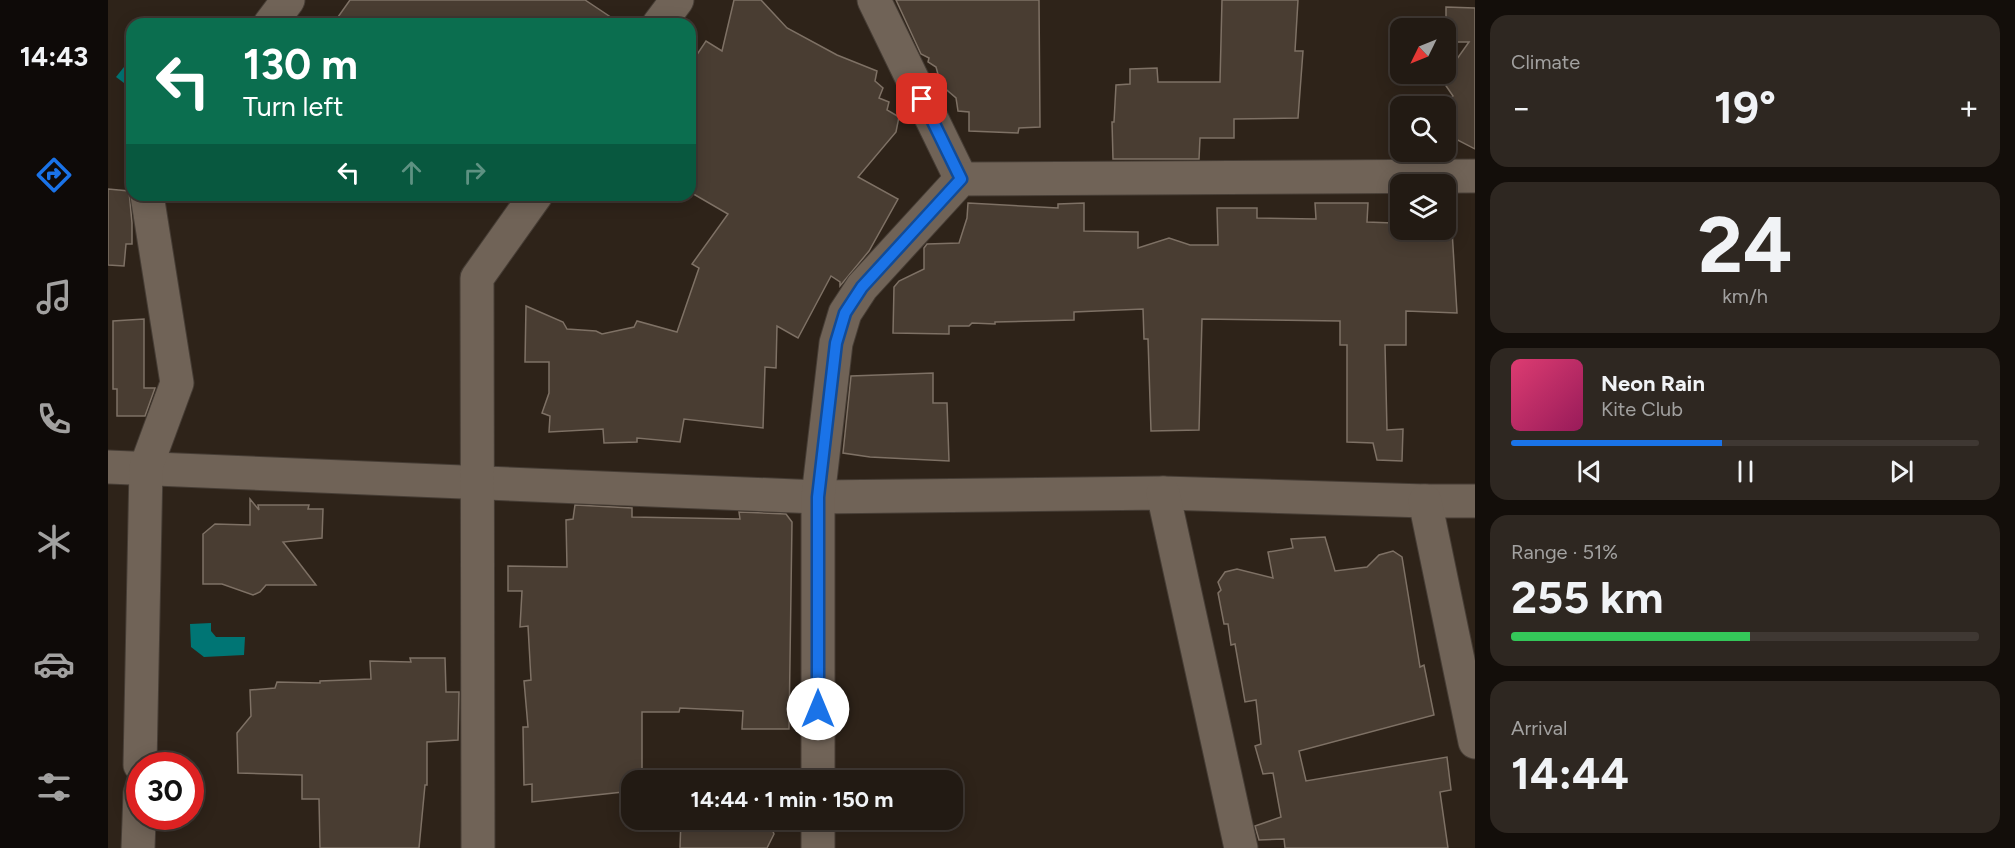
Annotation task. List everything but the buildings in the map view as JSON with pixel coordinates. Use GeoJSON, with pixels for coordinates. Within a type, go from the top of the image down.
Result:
{"type":"FeatureCollection","features":[{"type":"Feature","properties":{"kind":"street"},"geometry":{"type":"LineString","coordinates":[[274,18],[288,0]]}},
{"type":"Feature","properties":{"kind":"street"},"geometry":{"type":"LineString","coordinates":[[663,18],[676,0]]}},
{"type":"Feature","properties":{"kind":"street"},"geometry":{"type":"LineString","coordinates":[[874,0],[961,179]]}},
{"type":"Feature","properties":{"kind":"street"},"geometry":{"type":"LineString","coordinates":[[818,770],[818,497],[836,343],[845,313],[862,287],[961,179],[1475,176]]}},
{"type":"Feature","properties":{"kind":"street"},"geometry":{"type":"LineString","coordinates":[[140,752],[146,467],[177,383],[148,201]]}},
{"type":"Feature","properties":{"kind":"street"},"geometry":{"type":"LineString","coordinates":[[478,848],[477,278],[533,201]]}},
{"type":"Feature","properties":{"kind":"street"},"geometry":{"type":"LineString","coordinates":[[108,466],[477,484],[818,497],[1163,493],[1475,501]]}},
{"type":"Feature","properties":{"kind":"street"},"geometry":{"type":"LineString","coordinates":[[1163,493],[1241,848]]}},
{"type":"Feature","properties":{"kind":"street"},"geometry":{"type":"LineString","coordinates":[[1425,501],[1475,742]]}},
{"type":"Feature","properties":{"kind":"street"},"geometry":{"type":"LineString","coordinates":[[138,848],[139,830]]}},
{"type":"Feature","properties":{"kind":"street"},"geometry":{"type":"LineString","coordinates":[[818,830],[818,848]]}},
{"type":"Feature","properties":{"kind":"water"},"geometry":{"type":"Polygon","coordinates":[[[126,64],[126,84],[116,77],[126,64]]]}},
{"type":"Feature","properties":{"kind":"water"},"geometry":{"type":"Polygon","coordinates":[[[211,623],[211,631],[216,637],[245,637],[244,655],[204,657],[191,647],[190,624],[211,623]]]}},
{"type":"Feature","properties":{"kind":"route"},"geometry":{"type":"LineString","coordinates":[[818,709],[818,497],[836,343],[845,313],[862,287],[961,179],[922,99]]}}]}
